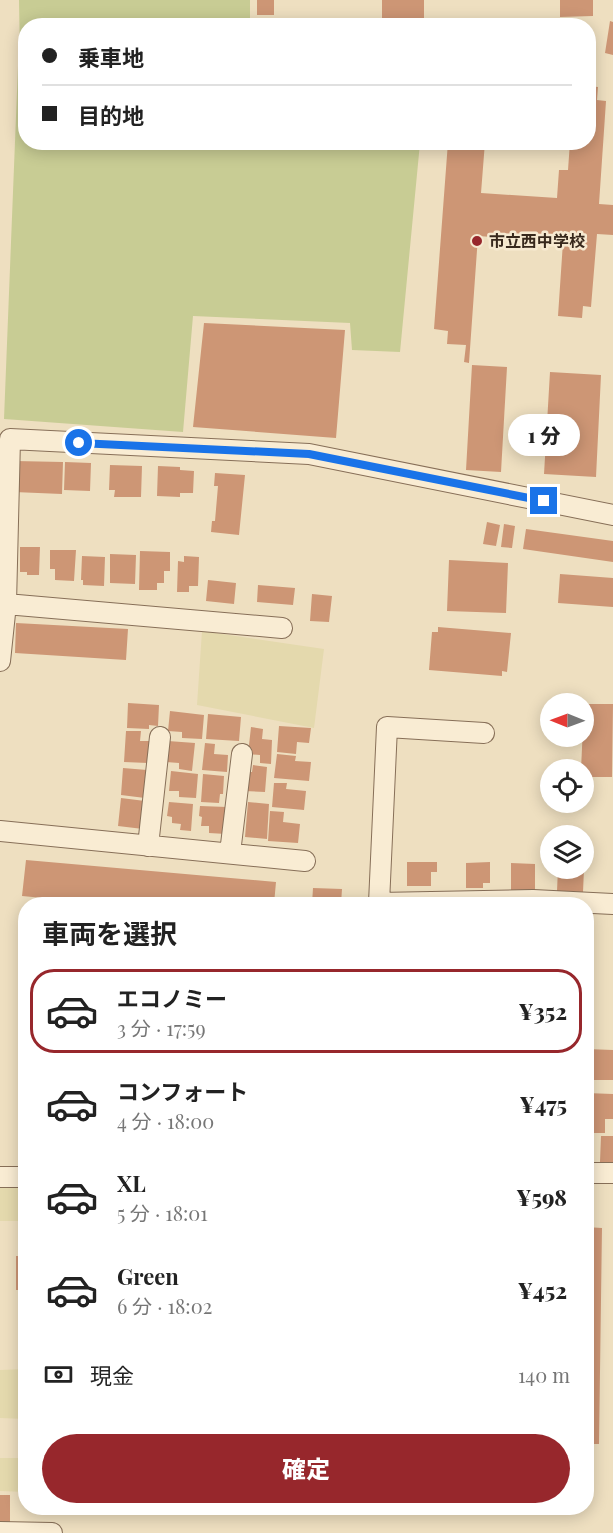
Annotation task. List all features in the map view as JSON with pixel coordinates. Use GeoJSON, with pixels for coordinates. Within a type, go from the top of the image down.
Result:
{"type":"FeatureCollection","features":[{"type":"Feature","properties":{"kind":"street"},"geometry":{"type":"LineString","coordinates":[[0,661],[6,604],[10,440],[309,454],[613,515]]}},
{"type":"Feature","properties":{"kind":"street"},"geometry":{"type":"LineString","coordinates":[[6,604],[282,628]]}},
{"type":"Feature","properties":{"kind":"street"},"geometry":{"type":"LineString","coordinates":[[379,897],[387,727],[484,733]]}},
{"type":"Feature","properties":{"kind":"street"},"geometry":{"type":"LineString","coordinates":[[148,846],[160,737]]}},
{"type":"Feature","properties":{"kind":"street"},"geometry":{"type":"LineString","coordinates":[[230,853],[242,754]]}},
{"type":"Feature","properties":{"kind":"street"},"geometry":{"type":"LineString","coordinates":[[0,831],[305,861]]}},
{"type":"Feature","properties":{"kind":"street"},"geometry":{"type":"LineString","coordinates":[[594,903],[613,904]]}},
{"type":"Feature","properties":{"kind":"street"},"geometry":{"type":"LineString","coordinates":[[594,1173],[613,1173]]}},
{"type":"Feature","properties":{"kind":"street"},"geometry":{"type":"LineString","coordinates":[[0,1177],[18,1177]]}},
{"type":"Feature","properties":{"kind":"street"},"geometry":{"type":"LineString","coordinates":[[0,1532],[52,1533]]}},
{"type":"Feature","properties":{"kind":"shaded area"},"geometry":{"type":"Polygon","coordinates":[[[202,631],[324,649],[314,728],[197,705],[202,631]]]}},
{"type":"Feature","properties":{"kind":"shaded area"},"geometry":{"type":"Polygon","coordinates":[[[0,1184],[18,1184],[18,1221],[0,1221],[0,1184]]]}},
{"type":"Feature","properties":{"kind":"shaded area"},"geometry":{"type":"Polygon","coordinates":[[[18,1369],[18,1419],[0,1418],[0,1370],[18,1369]]]}},
{"type":"Feature","properties":{"kind":"shaded area"},"geometry":{"type":"Polygon","coordinates":[[[0,1458],[18,1458],[18,1492],[0,1491],[0,1458]]]}},
{"type":"Feature","properties":{"kind":"green space"},"geometry":{"type":"Polygon","coordinates":[[[19,0],[250,0],[250,18],[19,18],[19,0]]]}},
{"type":"Feature","properties":{"kind":"green space"},"geometry":{"type":"Polygon","coordinates":[[[18,66],[18,150],[419,150],[400,352],[352,350],[350,323],[193,316],[183,432],[4,419],[18,66]]]}},
{"type":"Feature","properties":{"kind":"building"},"geometry":{"type":"Polygon","coordinates":[[[257,0],[274,0],[274,15],[257,15],[257,0]]]}},
{"type":"Feature","properties":{"kind":"building"},"geometry":{"type":"Polygon","coordinates":[[[382,0],[424,0],[424,18],[382,18],[382,0]]]}},
{"type":"Feature","properties":{"kind":"building"},"geometry":{"type":"Polygon","coordinates":[[[560,0],[593,0],[593,16],[560,17],[560,0]]]}},
{"type":"Feature","properties":{"kind":"building"},"geometry":{"type":"Polygon","coordinates":[[[610,21],[613,22],[613,55],[605,53],[610,21]]]}},
{"type":"Feature","properties":{"kind":"building"},"geometry":{"type":"Polygon","coordinates":[[[596,87],[598,87],[597,100],[606,101],[599,204],[613,205],[613,235],[597,234],[591,307],[583,306],[582,318],[558,316],[563,242],[478,236],[469,363],[464,362],[466,345],[447,344],[448,331],[434,329],[447,150],[484,150],[481,193],[557,198],[559,170],[568,170],[569,150],[596,150],[596,87]]]}},
{"type":"Feature","properties":{"kind":"building"},"geometry":{"type":"Polygon","coordinates":[[[204,323],[345,330],[336,438],[193,427],[204,323]]]}},
{"type":"Feature","properties":{"kind":"building"},"geometry":{"type":"Polygon","coordinates":[[[472,365],[507,367],[501,472],[466,470],[472,365]]]}},
{"type":"Feature","properties":{"kind":"building"},"geometry":{"type":"Polygon","coordinates":[[[550,372],[601,375],[596,477],[544,474],[550,372]]]}},
{"type":"Feature","properties":{"kind":"building"},"geometry":{"type":"Polygon","coordinates":[[[15,461],[63,462],[62,494],[14,492],[15,461]]]}},
{"type":"Feature","properties":{"kind":"building"},"geometry":{"type":"Polygon","coordinates":[[[65,462],[91,463],[90,491],[64,490],[65,462]]]}},
{"type":"Feature","properties":{"kind":"building"},"geometry":{"type":"Polygon","coordinates":[[[110,465],[142,466],[141,497],[114,497],[115,490],[109,490],[110,465]]]}},
{"type":"Feature","properties":{"kind":"building"},"geometry":{"type":"Polygon","coordinates":[[[158,466],[180,467],[180,470],[194,471],[193,493],[180,493],[180,497],[157,496],[158,466]]]}},
{"type":"Feature","properties":{"kind":"building"},"geometry":{"type":"Polygon","coordinates":[[[215,473],[245,475],[239,535],[211,532],[212,521],[215,521],[218,486],[214,486],[215,473]]]}},
{"type":"Feature","properties":{"kind":"building"},"geometry":{"type":"Polygon","coordinates":[[[487,522],[500,525],[496,546],[483,544],[487,522]]]}},
{"type":"Feature","properties":{"kind":"building"},"geometry":{"type":"Polygon","coordinates":[[[504,524],[515,526],[512,548],[501,547],[504,524]]]}},
{"type":"Feature","properties":{"kind":"building"},"geometry":{"type":"Polygon","coordinates":[[[526,529],[613,541],[613,562],[523,549],[526,529]]]}},
{"type":"Feature","properties":{"kind":"building"},"geometry":{"type":"Polygon","coordinates":[[[20,547],[40,547],[39,575],[27,575],[27,572],[20,572],[20,547]]]}},
{"type":"Feature","properties":{"kind":"building"},"geometry":{"type":"Polygon","coordinates":[[[50,550],[76,550],[74,581],[55,580],[55,569],[50,569],[50,550]]]}},
{"type":"Feature","properties":{"kind":"building"},"geometry":{"type":"Polygon","coordinates":[[[140,551],[170,552],[170,571],[164,571],[164,583],[157,583],[157,590],[139,590],[140,551]]]}},
{"type":"Feature","properties":{"kind":"building"},"geometry":{"type":"Polygon","coordinates":[[[110,554],[136,555],[135,584],[110,583],[110,554]]]}},
{"type":"Feature","properties":{"kind":"building"},"geometry":{"type":"Polygon","coordinates":[[[82,556],[105,557],[104,586],[83,585],[83,580],[81,580],[82,556]]]}},
{"type":"Feature","properties":{"kind":"building"},"geometry":{"type":"Polygon","coordinates":[[[184,556],[199,557],[198,586],[189,586],[189,592],[177,592],[178,561],[184,562],[184,556]]]}},
{"type":"Feature","properties":{"kind":"building"},"geometry":{"type":"Polygon","coordinates":[[[449,560],[508,563],[506,613],[447,611],[449,560]]]}},
{"type":"Feature","properties":{"kind":"building"},"geometry":{"type":"Polygon","coordinates":[[[560,574],[613,578],[613,607],[558,603],[560,574]]]}},
{"type":"Feature","properties":{"kind":"building"},"geometry":{"type":"Polygon","coordinates":[[[208,580],[236,583],[234,604],[206,601],[208,580]]]}},
{"type":"Feature","properties":{"kind":"building"},"geometry":{"type":"Polygon","coordinates":[[[258,585],[295,588],[293,605],[257,602],[258,585]]]}},
{"type":"Feature","properties":{"kind":"building"},"geometry":{"type":"Polygon","coordinates":[[[312,594],[332,596],[329,622],[310,621],[312,594]]]}},
{"type":"Feature","properties":{"kind":"building"},"geometry":{"type":"Polygon","coordinates":[[[16,623],[128,629],[126,660],[15,653],[16,623]]]}},
{"type":"Feature","properties":{"kind":"building"},"geometry":{"type":"Polygon","coordinates":[[[438,627],[511,633],[507,672],[502,671],[502,676],[429,670],[432,632],[438,632],[438,627]]]}},
{"type":"Feature","properties":{"kind":"building"},"geometry":{"type":"Polygon","coordinates":[[[128,703],[159,705],[158,726],[149,725],[149,729],[127,728],[128,703]]]}},
{"type":"Feature","properties":{"kind":"building"},"geometry":{"type":"Polygon","coordinates":[[[594,704],[613,704],[612,777],[594,777],[594,759],[582,759],[582,747],[594,747],[594,704]]]}},
{"type":"Feature","properties":{"kind":"building"},"geometry":{"type":"Polygon","coordinates":[[[170,711],[204,715],[202,739],[182,738],[182,732],[168,731],[170,711]]]}},
{"type":"Feature","properties":{"kind":"building"},"geometry":{"type":"Polygon","coordinates":[[[208,714],[241,717],[239,741],[206,739],[208,714]]]}},
{"type":"Feature","properties":{"kind":"building"},"geometry":{"type":"Polygon","coordinates":[[[279,726],[311,728],[309,743],[297,742],[296,754],[277,752],[279,726]]]}},
{"type":"Feature","properties":{"kind":"building"},"geometry":{"type":"Polygon","coordinates":[[[251,727],[263,729],[262,739],[272,740],[271,764],[260,763],[260,755],[248,754],[251,727]]]}},
{"type":"Feature","properties":{"kind":"building"},"geometry":{"type":"Polygon","coordinates":[[[126,731],[141,731],[140,741],[155,741],[148,763],[124,762],[126,731]]]}},
{"type":"Feature","properties":{"kind":"building"},"geometry":{"type":"Polygon","coordinates":[[[168,741],[195,743],[192,771],[179,769],[179,763],[166,762],[168,741]]]}},
{"type":"Feature","properties":{"kind":"building"},"geometry":{"type":"Polygon","coordinates":[[[205,743],[215,744],[214,754],[228,755],[227,772],[202,770],[205,743]]]}},
{"type":"Feature","properties":{"kind":"building"},"geometry":{"type":"Polygon","coordinates":[[[277,754],[296,756],[295,761],[311,762],[309,781],[274,778],[277,754]]]}},
{"type":"Feature","properties":{"kind":"building"},"geometry":{"type":"Polygon","coordinates":[[[253,765],[267,767],[265,792],[244,791],[245,772],[252,772],[253,765]]]}},
{"type":"Feature","properties":{"kind":"building"},"geometry":{"type":"Polygon","coordinates":[[[123,768],[147,770],[145,798],[121,795],[123,768]]]}},
{"type":"Feature","properties":{"kind":"building"},"geometry":{"type":"Polygon","coordinates":[[[171,771],[198,774],[196,798],[179,797],[179,791],[169,791],[171,771]]]}},
{"type":"Feature","properties":{"kind":"building"},"geometry":{"type":"Polygon","coordinates":[[[203,774],[224,776],[223,794],[220,794],[219,803],[201,802],[203,774]]]}},
{"type":"Feature","properties":{"kind":"building"},"geometry":{"type":"Polygon","coordinates":[[[274,783],[287,783],[286,789],[306,791],[304,810],[272,807],[274,783]]]}},
{"type":"Feature","properties":{"kind":"building"},"geometry":{"type":"Polygon","coordinates":[[[121,798],[145,801],[143,829],[118,826],[121,798]]]}},
{"type":"Feature","properties":{"kind":"building"},"geometry":{"type":"Polygon","coordinates":[[[169,802],[193,804],[191,831],[180,830],[181,824],[172,823],[172,817],[167,816],[169,802]]]}},
{"type":"Feature","properties":{"kind":"building"},"geometry":{"type":"Polygon","coordinates":[[[248,802],[269,804],[267,839],[245,837],[248,802]]]}},
{"type":"Feature","properties":{"kind":"building"},"geometry":{"type":"Polygon","coordinates":[[[200,806],[227,807],[226,834],[209,833],[209,826],[201,826],[200,806]]]}},
{"type":"Feature","properties":{"kind":"building"},"geometry":{"type":"Polygon","coordinates":[[[270,811],[284,812],[283,822],[300,824],[298,843],[268,841],[270,811]]]}},
{"type":"Feature","properties":{"kind":"building"},"geometry":{"type":"Polygon","coordinates":[[[26,860],[276,882],[275,897],[22,896],[26,860]]]}},
{"type":"Feature","properties":{"kind":"building"},"geometry":{"type":"Polygon","coordinates":[[[407,862],[437,862],[437,872],[431,872],[431,886],[407,886],[407,862]]]}},
{"type":"Feature","properties":{"kind":"building"},"geometry":{"type":"Polygon","coordinates":[[[490,862],[490,883],[483,883],[483,888],[466,888],[466,863],[490,862]]]}},
{"type":"Feature","properties":{"kind":"building"},"geometry":{"type":"Polygon","coordinates":[[[511,863],[535,864],[535,891],[511,891],[511,863]]]}},
{"type":"Feature","properties":{"kind":"building"},"geometry":{"type":"Polygon","coordinates":[[[558,879],[584,879],[583,892],[557,891],[558,879]]]}},
{"type":"Feature","properties":{"kind":"building"},"geometry":{"type":"Polygon","coordinates":[[[313,888],[342,889],[341,897],[312,897],[313,888]]]}},
{"type":"Feature","properties":{"kind":"building"},"geometry":{"type":"Polygon","coordinates":[[[594,1049],[613,1050],[613,1080],[594,1080],[594,1049]]]}},
{"type":"Feature","properties":{"kind":"building"},"geometry":{"type":"Polygon","coordinates":[[[594,1093],[613,1094],[613,1119],[605,1119],[605,1133],[594,1133],[594,1093]]]}},
{"type":"Feature","properties":{"kind":"building"},"geometry":{"type":"Polygon","coordinates":[[[601,1136],[613,1136],[613,1163],[600,1162],[601,1136]]]}},
{"type":"Feature","properties":{"kind":"building"},"geometry":{"type":"Polygon","coordinates":[[[594,1228],[602,1228],[599,1444],[594,1444],[594,1228]]]}},
{"type":"Feature","properties":{"kind":"building"},"geometry":{"type":"Polygon","coordinates":[[[16,1256],[18,1256],[18,1290],[16,1290],[16,1256]]]}},
{"type":"Feature","properties":{"kind":"building"},"geometry":{"type":"Polygon","coordinates":[[[0,1495],[10,1495],[10,1523],[0,1523],[0,1495]]]}},
{"type":"Feature","properties":{"kind":"place","name":"市立西中学校"},"geometry":{"type":"Point","coordinates":[477,241]}},
{"type":"Feature","properties":{"kind":"route"},"geometry":{"type":"LineString","coordinates":[[79,443],[309,454],[544,501]]}}]}
